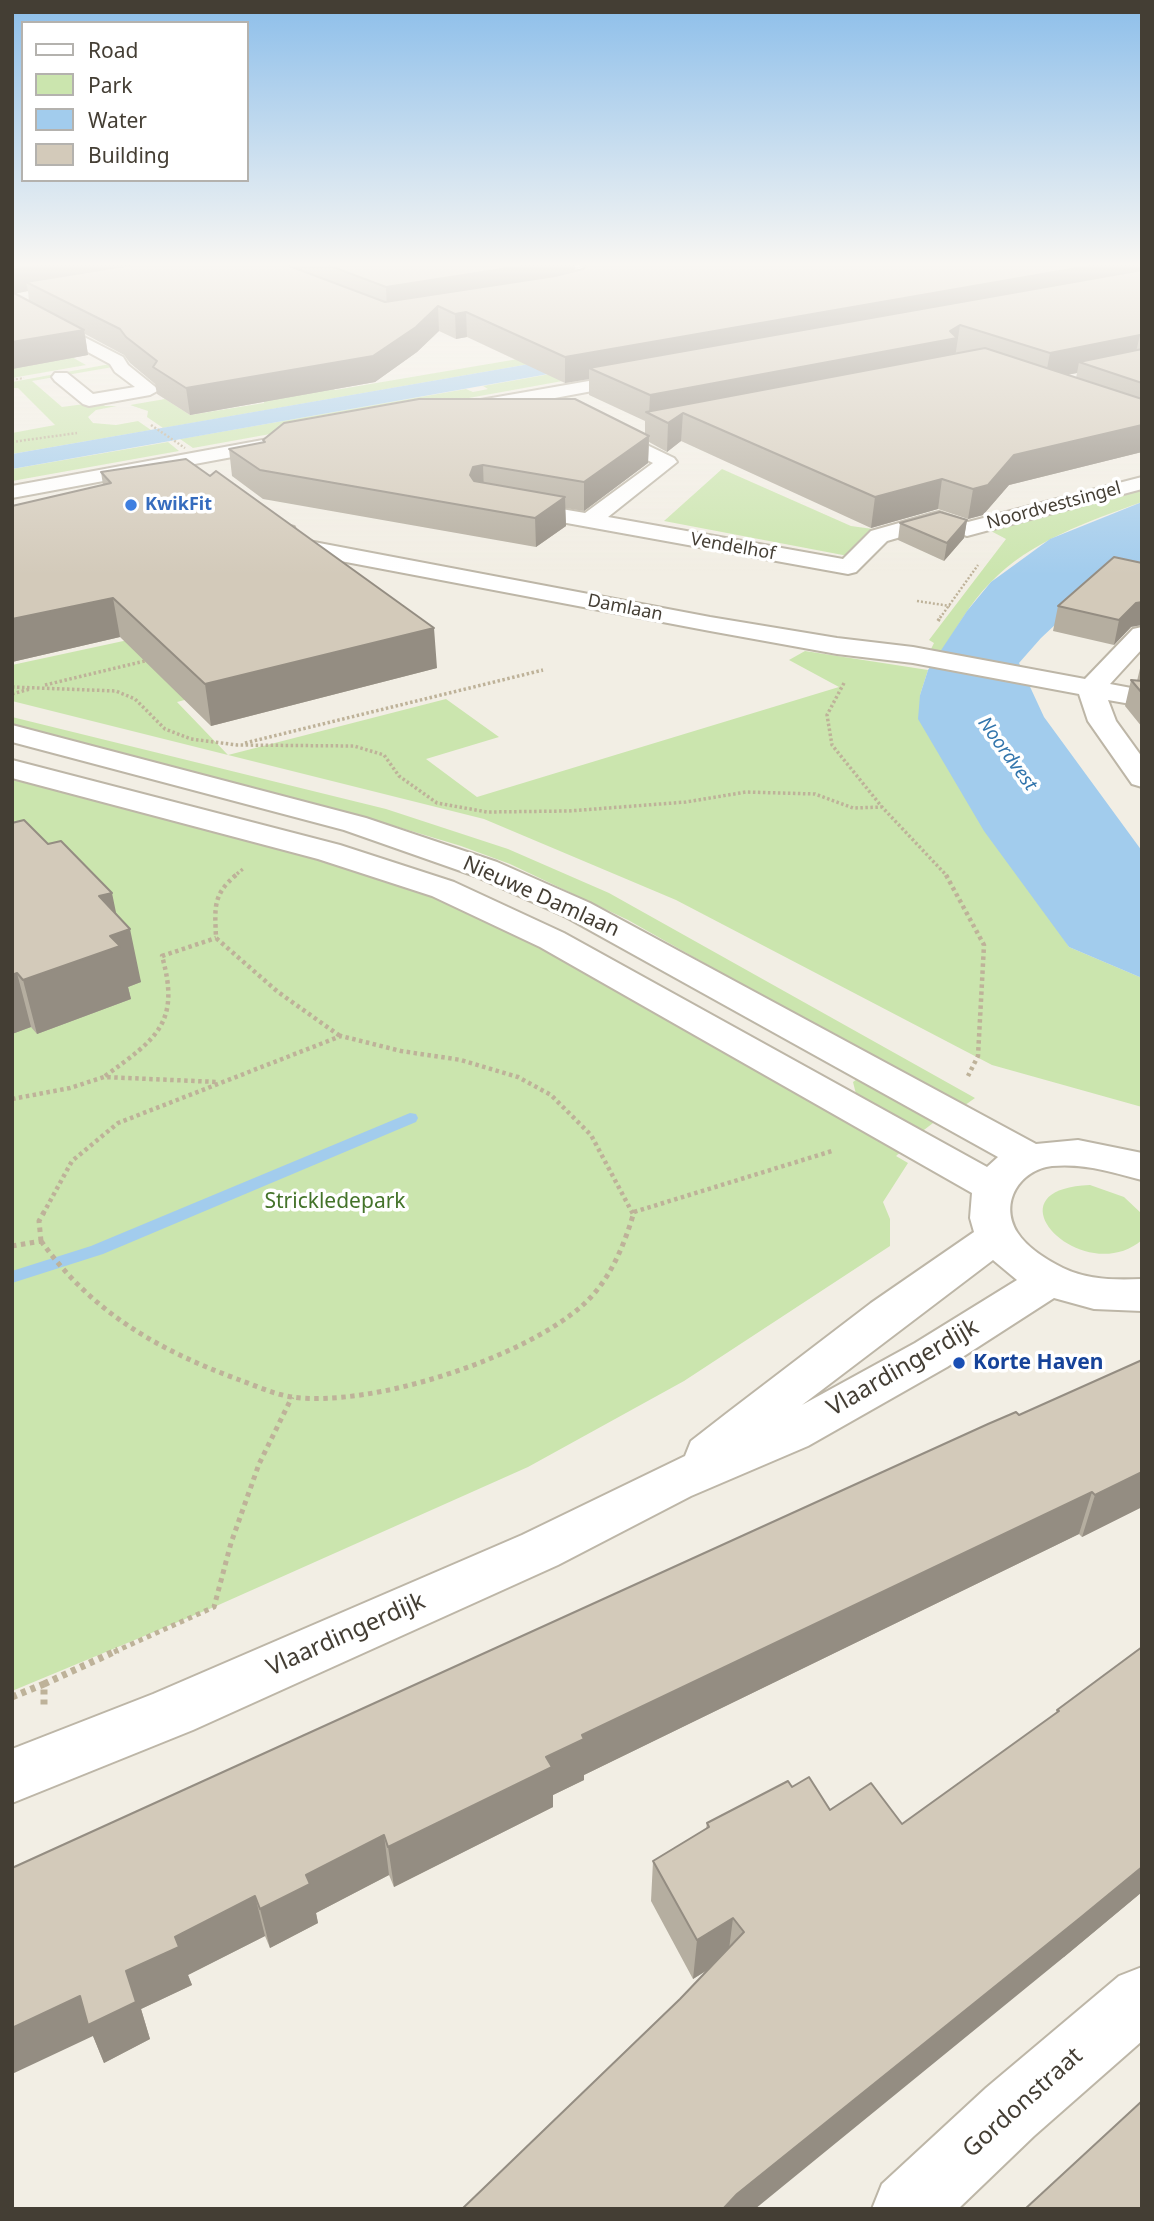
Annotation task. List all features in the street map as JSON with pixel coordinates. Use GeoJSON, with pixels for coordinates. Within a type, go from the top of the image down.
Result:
{"type":"FeatureCollection","features":[{"type":"Feature","properties":{"kind":"street"},"geometry":{"type":"LineString","coordinates":[[61,377],[89,400],[150,390],[121,368]]}},
{"type":"Feature","properties":{"kind":"street"},"geometry":{"type":"LineString","coordinates":[[456,411],[658,374]]}},
{"type":"Feature","properties":{"kind":"street"},"geometry":{"type":"LineString","coordinates":[[538,396],[564,409]]}},
{"type":"Feature","properties":{"kind":"street"},"geometry":{"type":"LineString","coordinates":[[585,421],[667,462],[589,521]]}},
{"type":"Feature","properties":{"kind":"street"},"geometry":{"type":"LineString","coordinates":[[617,438],[644,432]]}},
{"type":"Feature","properties":{"kind":"street"},"geometry":{"type":"LineString","coordinates":[[12,492],[106,475],[190,454],[291,441]]}},
{"type":"Feature","properties":{"kind":"street"},"geometry":{"type":"LineString","coordinates":[[190,454],[215,478]]}},
{"type":"Feature","properties":{"kind":"street"},"geometry":{"type":"LineString","coordinates":[[106,475],[124,491]]}},
{"type":"Feature","properties":{"kind":"street","name":"Noordvestsingel"},"geometry":{"type":"LineString","coordinates":[[967,528],[1142,483]]}},
{"type":"Feature","properties":{"kind":"street","name":"Vendelhof"},"geometry":{"type":"LineString","coordinates":[[497,505],[848,567],[879,536],[939,519],[967,528]]}},
{"type":"Feature","properties":{"kind":"street","name":"Damlaan"},"geometry":{"type":"LineString","coordinates":[[266,515],[286,530],[288,544],[710,624],[913,655],[1142,698]]}},
{"type":"Feature","properties":{"kind":"street"},"geometry":{"type":"LineString","coordinates":[[1142,634],[1091,689],[1102,721],[1142,778]]}},
{"type":"Feature","properties":{"kind":"street","name":"Nieuwe Damlaan"},"geometry":{"type":"LineString","coordinates":[[12,733],[355,824],[486,869],[578,910],[1031,1158]]}},
{"type":"Feature","properties":{"kind":"street","name":"Nieuwe Damlaan"},"geometry":{"type":"LineString","coordinates":[[12,769],[329,852],[443,889],[552,940],[994,1188]]}},
{"type":"Feature","properties":{"kind":"street"},"geometry":{"type":"LineString","coordinates":[[1142,1167],[1111,1156],[1089,1153],[1048,1154],[1031,1158],[1004,1174],[994,1188],[989,1203],[990,1218],[998,1236],[1011,1253],[1050,1280],[1101,1294],[1142,1295]]}},
{"type":"Feature","properties":{"kind":"street","name":"Vlaardingerdijk"},"geometry":{"type":"LineString","coordinates":[[674,1482],[812,1370],[937,1277],[998,1236]]}},
{"type":"Feature","properties":{"kind":"street","name":"Vlaardingerdijk"},"geometry":{"type":"LineString","coordinates":[[12,1776],[173,1712],[540,1550],[674,1482],[791,1433],[931,1355],[1050,1280]]}},
{"type":"Feature","properties":{"kind":"street","name":"Gordonstraat"},"geometry":{"type":"LineString","coordinates":[[906,2209],[1010,2112],[1142,1999]]}},
{"type":"Feature","properties":{"kind":"path"},"geometry":{"type":"LineString","coordinates":[[151,425],[190,454]]}},
{"type":"Feature","properties":{"kind":"path"},"geometry":{"type":"LineString","coordinates":[[913,655],[994,541],[967,528]]}},
{"type":"Feature","properties":{"kind":"path"},"geometry":{"type":"LineString","coordinates":[[917,601],[950,606]]}},
{"type":"Feature","properties":{"kind":"path"},"geometry":{"type":"LineString","coordinates":[[877,651],[840,687],[827,715],[832,745],[882,807],[948,877],[984,945],[978,1056],[965,1082]]}},
{"type":"Feature","properties":{"kind":"path"},"geometry":{"type":"LineString","coordinates":[[12,694],[157,658]]}},
{"type":"Feature","properties":{"kind":"path"},"geometry":{"type":"LineString","coordinates":[[224,749],[543,670]]}},
{"type":"Feature","properties":{"kind":"path"},"geometry":{"type":"LineString","coordinates":[[12,687],[116,691],[135,699],[165,729],[191,738],[237,745],[354,747],[384,755],[399,776],[437,803],[487,812],[569,811],[685,802],[746,792],[815,794],[853,808],[882,807]]}},
{"type":"Feature","properties":{"kind":"path"},"geometry":{"type":"LineString","coordinates":[[224,885],[215,902],[216,938],[278,992],[341,1036],[401,1051],[461,1060],[518,1077],[551,1095],[592,1135],[634,1212],[625,1242],[608,1277],[582,1306],[553,1327],[475,1364],[400,1387],[344,1399],[292,1397],[205,1368],[139,1335],[111,1315],[53,1260],[41,1241],[40,1221],[72,1161],[118,1123],[341,1036]]}},
{"type":"Feature","properties":{"kind":"path"},"geometry":{"type":"LineString","coordinates":[[12,1099],[70,1088],[104,1077],[158,1035],[165,1017],[170,989],[170,978],[162,956],[216,938]]}},
{"type":"Feature","properties":{"kind":"path"},"geometry":{"type":"LineString","coordinates":[[104,1077],[221,1082]]}},
{"type":"Feature","properties":{"kind":"path"},"geometry":{"type":"LineString","coordinates":[[821,1144],[844,1157]]}},
{"type":"Feature","properties":{"kind":"path"},"geometry":{"type":"LineString","coordinates":[[634,1212],[832,1151]]}},
{"type":"Feature","properties":{"kind":"path"},"geometry":{"type":"LineString","coordinates":[[12,1246],[41,1241]]}},
{"type":"Feature","properties":{"kind":"path"},"geometry":{"type":"LineString","coordinates":[[44,1684],[214,1607],[231,1543],[259,1464],[292,1397]]}},
{"type":"Feature","properties":{"kind":"green space"},"geometry":{"type":"Polygon","coordinates":[[[12,368],[71,368],[12,378],[12,368]]]}},
{"type":"Feature","properties":{"kind":"green space"},"geometry":{"type":"Polygon","coordinates":[[[90,368],[109,368],[32,381],[62,407],[99,402],[105,406],[117,406],[96,410],[88,417],[93,423],[116,425],[138,421],[151,430],[12,454],[12,433],[55,425],[18,388],[12,388],[12,382],[90,368]]]}},
{"type":"Feature","properties":{"kind":"green space"},"geometry":{"type":"Polygon","coordinates":[[[260,368],[297,368],[335,390],[467,368],[509,368],[163,428],[147,417],[148,411],[130,405],[165,399],[190,415],[264,403],[260,368]]]}},
{"type":"Feature","properties":{"kind":"green space"},"geometry":{"type":"Polygon","coordinates":[[[586,368],[636,368],[193,448],[180,439],[466,389],[473,392],[488,389],[483,386],[586,368]]]}},
{"type":"Feature","properties":{"kind":"green space"},"geometry":{"type":"Polygon","coordinates":[[[168,442],[179,451],[12,481],[12,469],[168,442]]]}},
{"type":"Feature","properties":{"kind":"green space"},"geometry":{"type":"Polygon","coordinates":[[[722,469],[851,526],[873,529],[848,556],[664,521],[722,469]]]}},
{"type":"Feature","properties":{"kind":"green space"},"geometry":{"type":"Polygon","coordinates":[[[1142,490],[1142,502],[1061,534],[1023,555],[1006,568],[976,599],[941,653],[931,649],[934,643],[929,640],[1006,539],[989,530],[1142,490]]]}},
{"type":"Feature","properties":{"kind":"green space"},"geometry":{"type":"Polygon","coordinates":[[[258,612],[245,684],[177,702],[228,755],[12,701],[12,665],[258,612]]]}},
{"type":"Feature","properties":{"kind":"green space"},"geometry":{"type":"Polygon","coordinates":[[[805,651],[928,670],[920,695],[1069,947],[1142,978],[1142,1107],[992,1065],[676,900],[484,819],[228,755],[446,699],[499,737],[426,759],[477,797],[839,687],[789,660],[805,651]]]}},
{"type":"Feature","properties":{"kind":"green space"},"geometry":{"type":"Polygon","coordinates":[[[12,717],[386,809],[508,849],[609,893],[975,1098],[961,1108],[628,920],[510,864],[358,815],[12,729],[12,717]]]}},
{"type":"Feature","properties":{"kind":"green space","name":"Strickledepark"},"geometry":{"type":"Polygon","coordinates":[[[12,775],[397,880],[501,925],[903,1150],[896,1156],[908,1163],[883,1202],[890,1219],[890,1246],[684,1381],[528,1467],[214,1607],[12,1691],[12,775]]]}},
{"type":"Feature","properties":{"kind":"green space"},"geometry":{"type":"Polygon","coordinates":[[[860,1077],[937,1120],[920,1133],[857,1098],[853,1082],[860,1077]]]}},
{"type":"Feature","properties":{"kind":"green space"},"geometry":{"type":"Polygon","coordinates":[[[1090,1185],[1124,1197],[1142,1214],[1142,1240],[1118,1252],[1094,1253],[1071,1246],[1054,1233],[1044,1217],[1045,1202],[1059,1191],[1090,1185]]]}},
{"type":"Feature","properties":{"kind":"water"},"geometry":{"type":"Polygon","coordinates":[[[508,368],[584,368],[12,469],[12,454],[508,368]]]}},
{"type":"Feature","properties":{"kind":"water","name":"Noordvest"},"geometry":{"type":"Polygon","coordinates":[[[1142,502],[1142,563],[1104,579],[1041,638],[1019,663],[1044,717],[1142,851],[1142,978],[1069,947],[984,831],[918,719],[920,695],[928,670],[967,611],[991,582],[1050,539],[1142,502]]]}},
{"type":"Feature","properties":{"kind":"building"},"geometry":{"type":"Polygon","coordinates":[[[154,368],[305,368],[186,388],[154,368]]]}},
{"type":"Feature","properties":{"kind":"building"},"geometry":{"type":"Polygon","coordinates":[[[591,368],[797,368],[650,395],[591,368]]]}},
{"type":"Feature","properties":{"kind":"building"},"geometry":{"type":"Polygon","coordinates":[[[881,368],[1045,368],[1142,399],[1142,425],[1014,455],[988,485],[973,489],[942,479],[875,497],[683,413],[668,423],[646,412],[881,368]]]}},
{"type":"Feature","properties":{"kind":"building"},"geometry":{"type":"Polygon","coordinates":[[[1096,368],[1142,368],[1142,383],[1096,368]]]}},
{"type":"Feature","properties":{"kind":"building"},"geometry":{"type":"Polygon","coordinates":[[[419,399],[575,399],[649,436],[584,482],[483,465],[473,467],[470,475],[474,481],[565,497],[535,518],[260,470],[229,449],[265,442],[263,440],[284,423],[419,399]]]}},
{"type":"Feature","properties":{"kind":"building"},"geometry":{"type":"Polygon","coordinates":[[[186,459],[210,476],[216,471],[434,628],[205,684],[113,598],[12,619],[12,506],[111,483],[101,472],[186,459]]]}},
{"type":"Feature","properties":{"kind":"building"},"geometry":{"type":"Polygon","coordinates":[[[940,512],[967,520],[947,543],[900,523],[940,512]]]}},
{"type":"Feature","properties":{"kind":"building"},"geometry":{"type":"Polygon","coordinates":[[[1114,557],[1142,563],[1142,602],[1136,603],[1119,620],[1058,606],[1114,557]]]}},
{"type":"Feature","properties":{"kind":"building"},"geometry":{"type":"Polygon","coordinates":[[[1131,680],[1142,681],[1142,693],[1131,680]]]}},
{"type":"Feature","properties":{"kind":"building"},"geometry":{"type":"Polygon","coordinates":[[[24,820],[48,844],[61,841],[112,893],[99,896],[130,929],[110,936],[120,946],[23,980],[17,973],[12,975],[12,823],[24,820]]]}},
{"type":"Feature","properties":{"kind":"building"},"geometry":{"type":"Polygon","coordinates":[[[1142,1360],[1142,1472],[1095,1495],[1092,1492],[582,1735],[584,1739],[546,1757],[552,1767],[388,1847],[384,1835],[306,1875],[310,1884],[260,1909],[255,1896],[175,1937],[179,1947],[126,1971],[136,2002],[88,2025],[80,1996],[12,2028],[12,1868],[988,1424],[1016,1412],[1019,1415],[1142,1360]]]}},
{"type":"Feature","properties":{"kind":"building"},"geometry":{"type":"Polygon","coordinates":[[[1142,1647],[1142,1867],[737,2194],[723,2209],[462,2209],[680,1999],[744,1932],[733,1918],[697,1940],[653,1861],[709,1827],[707,1823],[788,1781],[792,1787],[809,1777],[830,1810],[871,1783],[902,1824],[1059,1711],[1057,1710],[1142,1647]]]}},
{"type":"Feature","properties":{"kind":"building"},"geometry":{"type":"Polygon","coordinates":[[[1142,2101],[1142,2209],[1025,2209],[1142,2101]]]}},
{"type":"Feature","properties":{"kind":"waterway"},"geometry":{"type":"LineString","coordinates":[[12,1277],[97,1250],[410,1118]]}},
{"type":"Feature","properties":{"kind":"place","name":"KwikFit"},"geometry":{"type":"Point","coordinates":[131,505]}},
{"type":"Feature","properties":{"kind":"place","name":"Korte Haven"},"geometry":{"type":"Point","coordinates":[959,1363]}}]}
